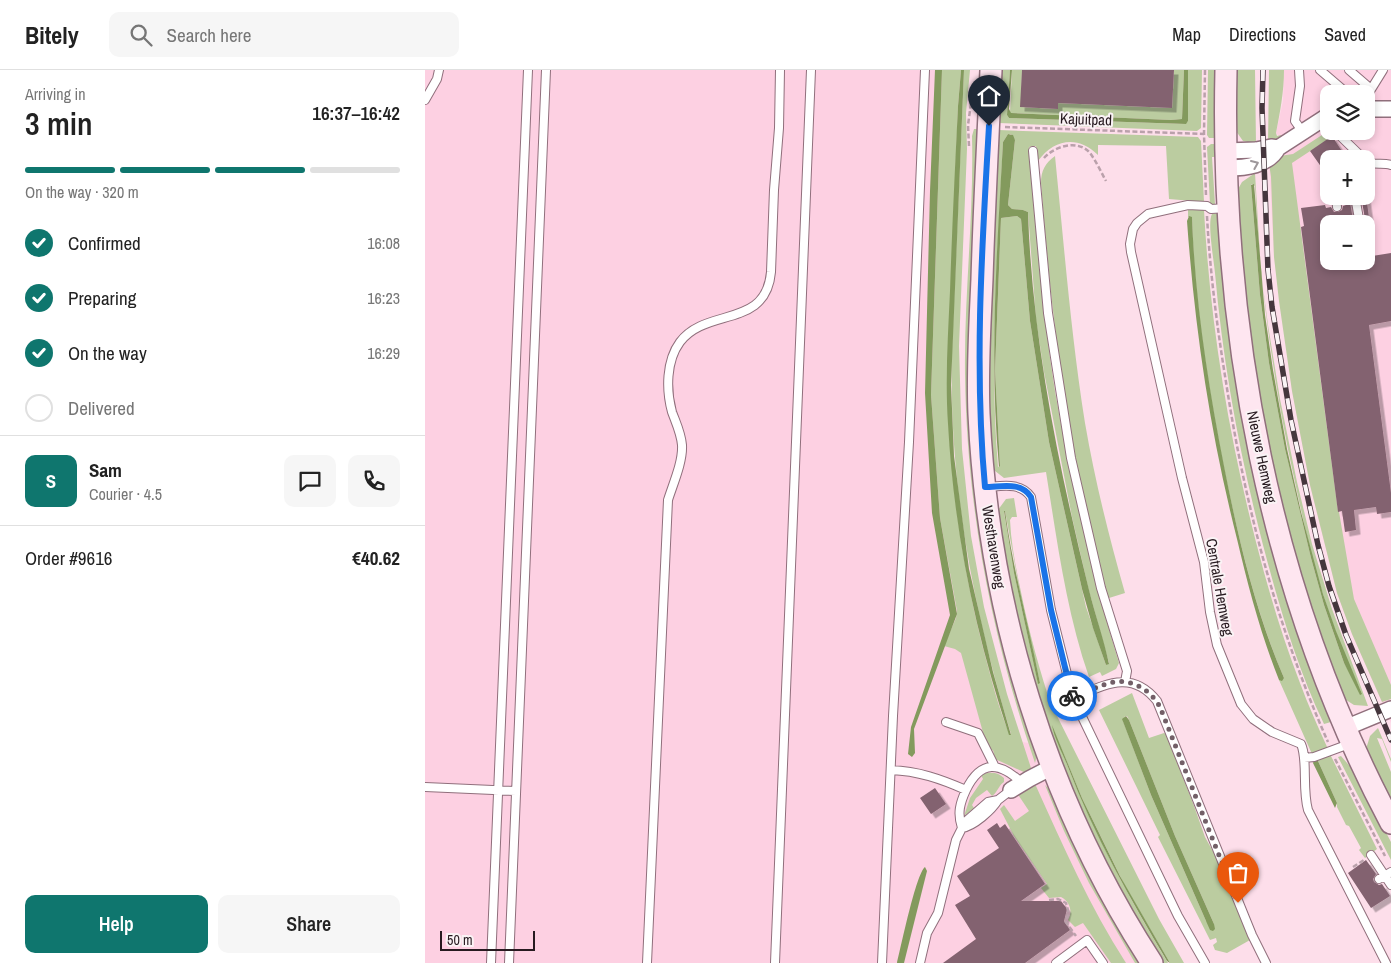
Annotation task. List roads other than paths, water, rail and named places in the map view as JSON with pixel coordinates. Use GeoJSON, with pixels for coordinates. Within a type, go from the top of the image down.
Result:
{"type":"FeatureCollection","features":[{"type":"Feature","properties":{"kind":"street","name":"Westhavenweg"},"geometry":{"type":"LineString","coordinates":[[991,70],[978,125],[979,414],[985,487],[1005,613],[1031,708],[1052,767],[1080,833],[1101,876],[1137,941],[1152,963]]}},
{"type":"Feature","properties":{"kind":"street","name":"Nieuwe Hemweg"},"geometry":{"type":"LineString","coordinates":[[1226,70],[1226,160],[1232,263],[1241,346],[1257,440],[1271,502],[1304,621],[1323,677],[1373,790],[1391,823]]}},
{"type":"Feature","properties":{"kind":"street"},"geometry":{"type":"LineString","coordinates":[[1375,110],[1391,109]]}},
{"type":"Feature","properties":{"kind":"street"},"geometry":{"type":"LineString","coordinates":[[1226,160],[1251,167],[1274,155],[1278,148],[1302,131],[1320,122]]}},
{"type":"Feature","properties":{"kind":"street"},"geometry":{"type":"LineString","coordinates":[[1348,736],[1391,709]]}},
{"type":"Feature","properties":{"kind":"street"},"geometry":{"type":"LineString","coordinates":[[1016,787],[1052,767]]}},
{"type":"Feature","properties":{"kind":"lane"},"geometry":{"type":"LineString","coordinates":[[425,100],[437,79],[439,70]]}},
{"type":"Feature","properties":{"kind":"lane"},"geometry":{"type":"LineString","coordinates":[[491,963],[528,70]]}},
{"type":"Feature","properties":{"kind":"lane"},"geometry":{"type":"LineString","coordinates":[[509,963],[546,70]]}},
{"type":"Feature","properties":{"kind":"lane"},"geometry":{"type":"LineString","coordinates":[[647,963],[668,500],[680,462],[682,447],[670,401],[670,367],[675,350],[693,329],[750,309],[762,298],[769,286],[779,128],[780,70]]}},
{"type":"Feature","properties":{"kind":"lane"},"geometry":{"type":"LineString","coordinates":[[775,963],[811,70]]}},
{"type":"Feature","properties":{"kind":"lane"},"geometry":{"type":"LineString","coordinates":[[882,963],[925,70]]}},
{"type":"Feature","properties":{"kind":"lane"},"geometry":{"type":"LineString","coordinates":[[1299,70],[1300,86],[1295,120],[1302,131]]}},
{"type":"Feature","properties":{"kind":"lane"},"geometry":{"type":"LineString","coordinates":[[1321,70],[1338,85]]}},
{"type":"Feature","properties":{"kind":"lane"},"geometry":{"type":"LineString","coordinates":[[1349,70],[1363,85]]}},
{"type":"Feature","properties":{"kind":"lane"},"geometry":{"type":"LineString","coordinates":[[1372,85],[1383,70]]}},
{"type":"Feature","properties":{"kind":"lane"},"geometry":{"type":"LineString","coordinates":[[1033,151],[1048,313],[1071,458],[1101,588],[1127,671],[1125,682]]}},
{"type":"Feature","properties":{"kind":"lane"},"geometry":{"type":"LineString","coordinates":[[1375,164],[1391,165]]}},
{"type":"Feature","properties":{"kind":"lane","name":"Centrale Hemweg"},"geometry":{"type":"LineString","coordinates":[[1228,208],[1188,205],[1148,214],[1137,223],[1131,236],[1130,244],[1137,284],[1182,478],[1204,562],[1210,612],[1217,645],[1241,704],[1253,719],[1263,726],[1301,744],[1304,758]]}},
{"type":"Feature","properties":{"kind":"lane"},"geometry":{"type":"LineString","coordinates":[[985,487],[1015,486],[1025,489],[1031,497],[1051,610],[1073,698],[1178,916],[1205,963]]}},
{"type":"Feature","properties":{"kind":"lane"},"geometry":{"type":"LineString","coordinates":[[1073,698],[1111,682],[1125,682],[1145,690],[1153,696],[1160,707],[1218,855],[1266,963]]}},
{"type":"Feature","properties":{"kind":"lane"},"geometry":{"type":"LineString","coordinates":[[946,722],[978,733],[995,767]]}},
{"type":"Feature","properties":{"kind":"lane"},"geometry":{"type":"LineString","coordinates":[[1348,736],[1314,757],[1304,758],[1305,794],[1308,810],[1386,963]]}},
{"type":"Feature","properties":{"kind":"lane"},"geometry":{"type":"LineString","coordinates":[[919,963],[927,934],[938,913],[956,840],[962,828],[965,822],[988,802],[997,800],[1016,787],[1007,771],[995,767],[985,767],[978,771],[966,790],[959,808],[962,828]]}},
{"type":"Feature","properties":{"kind":"lane"},"geometry":{"type":"LineString","coordinates":[[891,770],[929,775],[966,790]]}},
{"type":"Feature","properties":{"kind":"lane"},"geometry":{"type":"LineString","coordinates":[[425,787],[517,791]]}},
{"type":"Feature","properties":{"kind":"lane"},"geometry":{"type":"LineString","coordinates":[[1371,855],[1391,885]]}},
{"type":"Feature","properties":{"kind":"lane"},"geometry":{"type":"LineString","coordinates":[[1055,963],[1087,940],[1103,963]]}},
{"type":"Feature","properties":{"kind":"railway"},"geometry":{"type":"LineString","coordinates":[[1263,70],[1262,108],[1268,270],[1272,307],[1291,420],[1318,545],[1329,586],[1346,635],[1391,740]]}}]}
